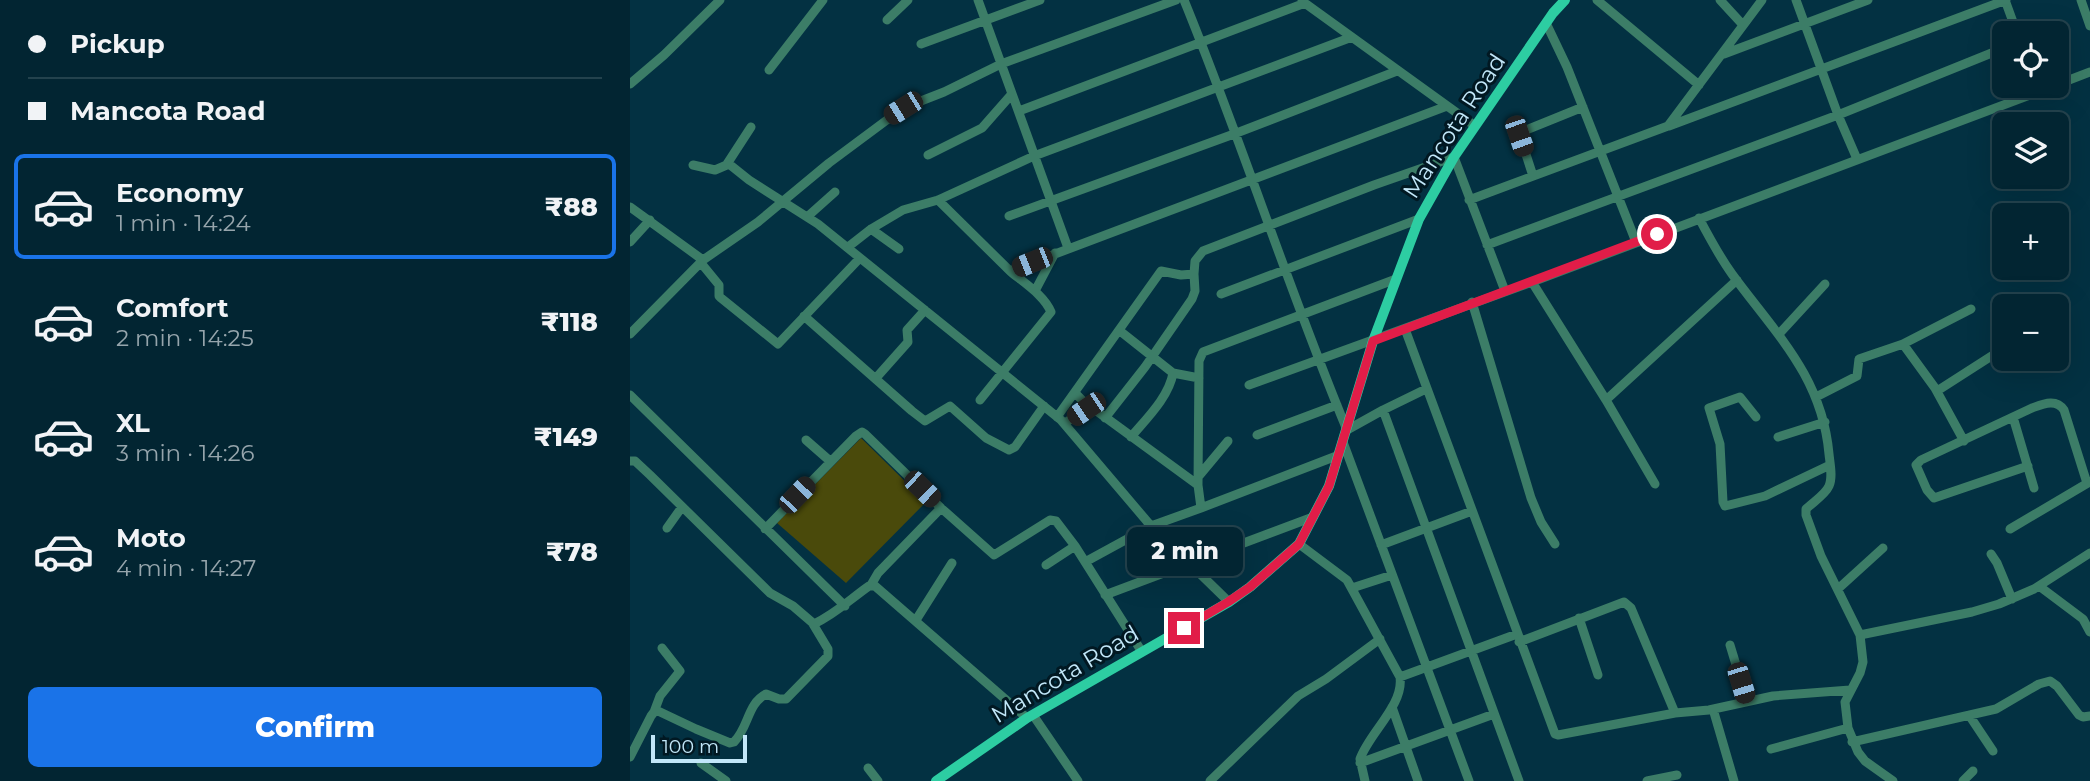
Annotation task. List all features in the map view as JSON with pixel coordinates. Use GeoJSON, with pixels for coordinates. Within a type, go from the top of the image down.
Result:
{"type":"FeatureCollection","features":[{"type":"Feature","properties":{"kind":"main road","name":"Mancota Road"},"geometry":{"type":"LineString","coordinates":[[936,781],[1030,716],[1228,602],[1250,587],[1299,544],[1329,486],[1373,341],[1419,219],[1454,157],[1546,23],[1565,0]]}},
{"type":"Feature","properties":{"kind":"street"},"geometry":{"type":"LineString","coordinates":[[630,84],[720,0]]}},
{"type":"Feature","properties":{"kind":"street"},"geometry":{"type":"LineString","coordinates":[[769,69],[823,0]]}},
{"type":"Feature","properties":{"kind":"street"},"geometry":{"type":"LineString","coordinates":[[887,20],[908,0]]}},
{"type":"Feature","properties":{"kind":"street"},"geometry":{"type":"LineString","coordinates":[[978,0],[1068,248]]}},
{"type":"Feature","properties":{"kind":"street"},"geometry":{"type":"LineString","coordinates":[[921,44],[1040,0]]}},
{"type":"Feature","properties":{"kind":"street"},"geometry":{"type":"LineString","coordinates":[[630,334],[702,262],[758,222],[903,108],[944,92],[1000,64],[1176,0]]}},
{"type":"Feature","properties":{"kind":"street"},"geometry":{"type":"LineString","coordinates":[[1184,0],[1219,88],[1318,360],[1347,430],[1426,389]]}},
{"type":"Feature","properties":{"kind":"street"},"geometry":{"type":"LineString","coordinates":[[1597,0],[1699,85]]}},
{"type":"Feature","properties":{"kind":"street"},"geometry":{"type":"LineString","coordinates":[[1720,0],[1743,25]]}},
{"type":"Feature","properties":{"kind":"street"},"geometry":{"type":"LineString","coordinates":[[1668,126],[1762,0]]}},
{"type":"Feature","properties":{"kind":"street"},"geometry":{"type":"LineString","coordinates":[[1796,0],[1857,159]]}},
{"type":"Feature","properties":{"kind":"street"},"geometry":{"type":"LineString","coordinates":[[1723,55],[1868,0]]}},
{"type":"Feature","properties":{"kind":"street"},"geometry":{"type":"LineString","coordinates":[[1469,200],[2006,0],[2013,21]]}},
{"type":"Feature","properties":{"kind":"street"},"geometry":{"type":"LineString","coordinates":[[2081,0],[2089,22]]}},
{"type":"Feature","properties":{"kind":"street"},"geometry":{"type":"LineString","coordinates":[[1019,111],[1202,44],[1303,2],[1475,126]]}},
{"type":"Feature","properties":{"kind":"street"},"geometry":{"type":"LineString","coordinates":[[1546,23],[1583,107],[1636,242]]}},
{"type":"Feature","properties":{"kind":"street"},"geometry":{"type":"LineString","coordinates":[[848,247],[902,210],[938,200],[1034,156],[1352,37]]}},
{"type":"Feature","properties":{"kind":"street"},"geometry":{"type":"LineString","coordinates":[[1487,245],[1838,114],[1992,53]]}},
{"type":"Feature","properties":{"kind":"street"},"geometry":{"type":"LineString","coordinates":[[1009,216],[1397,71]]}},
{"type":"Feature","properties":{"kind":"street"},"geometry":{"type":"LineString","coordinates":[[2069,80],[2090,72]]}},
{"type":"Feature","properties":{"kind":"street"},"geometry":{"type":"LineString","coordinates":[[928,155],[982,128],[1011,95]]}},
{"type":"Feature","properties":{"kind":"street"},"geometry":{"type":"LineString","coordinates":[[1249,384],[1532,282],[2015,98]]}},
{"type":"Feature","properties":{"kind":"street"},"geometry":{"type":"LineString","coordinates":[[1010,271],[1447,106]]}},
{"type":"Feature","properties":{"kind":"street"},"geometry":{"type":"LineString","coordinates":[[1533,176],[1519,133],[1583,107]]}},
{"type":"Feature","properties":{"kind":"street"},"geometry":{"type":"LineString","coordinates":[[693,165],[715,170],[727,164],[751,127]]}},
{"type":"Feature","properties":{"kind":"street"},"geometry":{"type":"LineString","coordinates":[[1105,418],[1153,356],[1192,299],[1195,291],[1195,261],[1200,253],[1454,157],[1505,291]]}},
{"type":"Feature","properties":{"kind":"street"},"geometry":{"type":"LineString","coordinates":[[727,164],[807,216],[848,247],[1061,420],[1151,526],[1228,602]]}},
{"type":"Feature","properties":{"kind":"street"},"geometry":{"type":"LineString","coordinates":[[807,216],[835,192]]}},
{"type":"Feature","properties":{"kind":"street"},"geometry":{"type":"LineString","coordinates":[[938,200],[1010,271],[1035,291],[1051,312],[980,400]]}},
{"type":"Feature","properties":{"kind":"street"},"geometry":{"type":"LineString","coordinates":[[630,207],[702,262],[719,285],[720,299],[775,343],[781,342],[860,258]]}},
{"type":"Feature","properties":{"kind":"street"},"geometry":{"type":"LineString","coordinates":[[1699,218],[1721,258],[1779,334],[1803,372],[1825,422],[1830,465],[1829,485],[1806,509],[1806,515],[1821,556],[1860,635],[1863,662],[1846,702],[1847,729],[1865,761],[1893,781]]}},
{"type":"Feature","properties":{"kind":"street"},"geometry":{"type":"LineString","coordinates":[[1221,294],[1419,219]]}},
{"type":"Feature","properties":{"kind":"street"},"geometry":{"type":"LineString","coordinates":[[630,242],[650,220]]}},
{"type":"Feature","properties":{"kind":"street"},"geometry":{"type":"LineString","coordinates":[[871,229],[899,249]]}},
{"type":"Feature","properties":{"kind":"street"},"geometry":{"type":"LineString","coordinates":[[1035,291],[1055,253]]}},
{"type":"Feature","properties":{"kind":"street"},"geometry":{"type":"LineString","coordinates":[[1061,420],[1074,393],[1161,271],[1181,275],[1194,274]]}},
{"type":"Feature","properties":{"kind":"street"},"geometry":{"type":"LineString","coordinates":[[1201,508],[1198,481],[1199,361],[1203,352],[1395,279]]}},
{"type":"Feature","properties":{"kind":"street"},"geometry":{"type":"LineString","coordinates":[[1606,400],[1737,280]]}},
{"type":"Feature","properties":{"kind":"street"},"geometry":{"type":"LineString","coordinates":[[1532,282],[1655,484]]}},
{"type":"Feature","properties":{"kind":"street"},"geometry":{"type":"LineString","coordinates":[[1779,334],[1825,284]]}},
{"type":"Feature","properties":{"kind":"street"},"geometry":{"type":"LineString","coordinates":[[1472,302],[1529,491],[1536,511],[1555,544]]}},
{"type":"Feature","properties":{"kind":"street"},"geometry":{"type":"LineString","coordinates":[[1816,397],[1857,376],[1859,359],[1903,344],[1971,309]]}},
{"type":"Feature","properties":{"kind":"street"},"geometry":{"type":"LineString","coordinates":[[876,378],[908,342],[908,330],[925,310]]}},
{"type":"Feature","properties":{"kind":"street"},"geometry":{"type":"LineString","coordinates":[[804,316],[922,420],[928,421],[950,406],[986,438],[1009,450],[1015,447],[1044,406]]}},
{"type":"Feature","properties":{"kind":"street"},"geometry":{"type":"LineString","coordinates":[[1405,329],[1555,734],[1788,694],[1850,690]]}},
{"type":"Feature","properties":{"kind":"street"},"geometry":{"type":"LineString","coordinates":[[1120,331],[1173,373],[1199,378]]}},
{"type":"Feature","properties":{"kind":"street"},"geometry":{"type":"LineString","coordinates":[[1903,344],[1937,391],[1964,441]]}},
{"type":"Feature","properties":{"kind":"street"},"geometry":{"type":"LineString","coordinates":[[1937,391],[1992,356]]}},
{"type":"Feature","properties":{"kind":"street"},"geometry":{"type":"LineString","coordinates":[[1131,437],[1162,398],[1173,373]]}},
{"type":"Feature","properties":{"kind":"street"},"geometry":{"type":"LineString","coordinates":[[1074,393],[1090,408],[1198,481]]}},
{"type":"Feature","properties":{"kind":"street"},"geometry":{"type":"LineString","coordinates":[[630,396],[845,606]]}},
{"type":"Feature","properties":{"kind":"street"},"geometry":{"type":"LineString","coordinates":[[1756,417],[1740,397],[1709,408],[1720,444],[1725,506],[1765,496],[1830,465]]}},
{"type":"Feature","properties":{"kind":"street"},"geometry":{"type":"LineString","coordinates":[[2010,529],[2089,482],[2064,410],[2059,404],[2041,405],[1918,463],[1917,469],[1932,498],[2028,466]]}},
{"type":"Feature","properties":{"kind":"street"},"geometry":{"type":"LineString","coordinates":[[1257,435],[1337,405]]}},
{"type":"Feature","properties":{"kind":"street"},"geometry":{"type":"LineString","coordinates":[[1061,420],[1090,408]]}},
{"type":"Feature","properties":{"kind":"street"},"geometry":{"type":"LineString","coordinates":[[1383,410],[1519,781]]}},
{"type":"Feature","properties":{"kind":"street"},"geometry":{"type":"LineString","coordinates":[[2013,417],[2035,488]]}},
{"type":"Feature","properties":{"kind":"street"},"geometry":{"type":"LineString","coordinates":[[1778,437],[1825,422]]}},
{"type":"Feature","properties":{"kind":"street"},"geometry":{"type":"LineString","coordinates":[[765,529],[830,461],[862,432],[941,508],[995,555],[1052,519],[1058,523],[1142,652]]}},
{"type":"Feature","properties":{"kind":"street"},"geometry":{"type":"LineString","coordinates":[[806,440],[830,461]]}},
{"type":"Feature","properties":{"kind":"street"},"geometry":{"type":"LineString","coordinates":[[1198,481],[1228,441]]}},
{"type":"Feature","properties":{"kind":"street"},"geometry":{"type":"LineString","coordinates":[[1343,442],[1469,781]]}},
{"type":"Feature","properties":{"kind":"street"},"geometry":{"type":"LineString","coordinates":[[1085,562],[1151,526],[1339,455]]}},
{"type":"Feature","properties":{"kind":"street"},"geometry":{"type":"LineString","coordinates":[[631,460],[770,593],[793,606],[813,624],[828,649],[828,656],[786,699],[766,694],[758,699],[750,709],[741,735],[734,742],[730,743],[696,729],[662,712],[654,712]]}},
{"type":"Feature","properties":{"kind":"street"},"geometry":{"type":"LineString","coordinates":[[667,528],[682,507]]}},
{"type":"Feature","properties":{"kind":"street"},"geometry":{"type":"LineString","coordinates":[[813,624],[845,606],[871,585],[878,573],[941,508]]}},
{"type":"Feature","properties":{"kind":"street"},"geometry":{"type":"LineString","coordinates":[[1381,545],[1472,512]]}},
{"type":"Feature","properties":{"kind":"street"},"geometry":{"type":"LineString","coordinates":[[1105,594],[1313,517]]}},
{"type":"Feature","properties":{"kind":"street"},"geometry":{"type":"LineString","coordinates":[[1299,544],[1340,574],[1352,588],[1400,677],[1401,687],[1392,707],[1362,754],[1360,763],[1366,781]]}},
{"type":"Feature","properties":{"kind":"street"},"geometry":{"type":"LineString","coordinates":[[1046,565],[1075,546]]}},
{"type":"Feature","properties":{"kind":"street"},"geometry":{"type":"LineString","coordinates":[[1839,588],[1883,548]]}},
{"type":"Feature","properties":{"kind":"street"},"geometry":{"type":"LineString","coordinates":[[1860,635],[1972,612],[2011,599],[2039,586],[2090,553]]}},
{"type":"Feature","properties":{"kind":"street"},"geometry":{"type":"LineString","coordinates":[[1991,554],[2011,599]]}},
{"type":"Feature","properties":{"kind":"street"},"geometry":{"type":"LineString","coordinates":[[916,620],[952,563]]}},
{"type":"Feature","properties":{"kind":"street"},"geometry":{"type":"LineString","coordinates":[[1352,588],[1392,575]]}},
{"type":"Feature","properties":{"kind":"street"},"geometry":{"type":"LineString","coordinates":[[871,585],[878,588],[1030,716],[1078,781]]}},
{"type":"Feature","properties":{"kind":"street"},"geometry":{"type":"LineString","coordinates":[[2039,586],[2082,619],[2090,632]]}},
{"type":"Feature","properties":{"kind":"street"},"geometry":{"type":"LineString","coordinates":[[1400,677],[1471,651],[1579,618],[1619,602],[1628,604],[1675,713]]}},
{"type":"Feature","properties":{"kind":"street"},"geometry":{"type":"LineString","coordinates":[[1579,618],[1598,675]]}},
{"type":"Feature","properties":{"kind":"street"},"geometry":{"type":"LineString","coordinates":[[1210,781],[1298,696],[1380,639]]}},
{"type":"Feature","properties":{"kind":"street"},"geometry":{"type":"LineString","coordinates":[[1730,645],[1747,701]]}},
{"type":"Feature","properties":{"kind":"street"},"geometry":{"type":"LineString","coordinates":[[630,757],[660,696],[680,671],[662,649]]}},
{"type":"Feature","properties":{"kind":"street"},"geometry":{"type":"LineString","coordinates":[[1852,742],[2002,707],[2039,684],[2050,681],[2079,715],[2090,716]]}},
{"type":"Feature","properties":{"kind":"street"},"geometry":{"type":"LineString","coordinates":[[1392,707],[1419,781]]}},
{"type":"Feature","properties":{"kind":"street"},"geometry":{"type":"LineString","coordinates":[[1713,709],[1734,781]]}},
{"type":"Feature","properties":{"kind":"street"},"geometry":{"type":"LineString","coordinates":[[1360,763],[1494,714]]}},
{"type":"Feature","properties":{"kind":"street"},"geometry":{"type":"LineString","coordinates":[[1969,715],[1993,751]]}},
{"type":"Feature","properties":{"kind":"street"},"geometry":{"type":"LineString","coordinates":[[1771,749],[1847,729]]}},
{"type":"Feature","properties":{"kind":"street"},"geometry":{"type":"LineString","coordinates":[[701,763],[726,781]]}},
{"type":"Feature","properties":{"kind":"street"},"geometry":{"type":"LineString","coordinates":[[868,768],[878,781]]}},
{"type":"Feature","properties":{"kind":"street"},"geometry":{"type":"LineString","coordinates":[[1963,781],[1973,771]]}},
{"type":"Feature","properties":{"kind":"street"},"geometry":{"type":"LineString","coordinates":[[1647,781],[1677,775]]}},
{"type":"Feature","properties":{"kind":"shaded area"},"geometry":{"type":"Polygon","coordinates":[[[861,438],[926,502],[846,583],[777,523],[861,438]]]}},
{"type":"Feature","properties":{"kind":"route"},"geometry":{"type":"LineString","coordinates":[[1184,628],[1250,587],[1299,544],[1329,486],[1373,341],[1657,234]]}}]}
